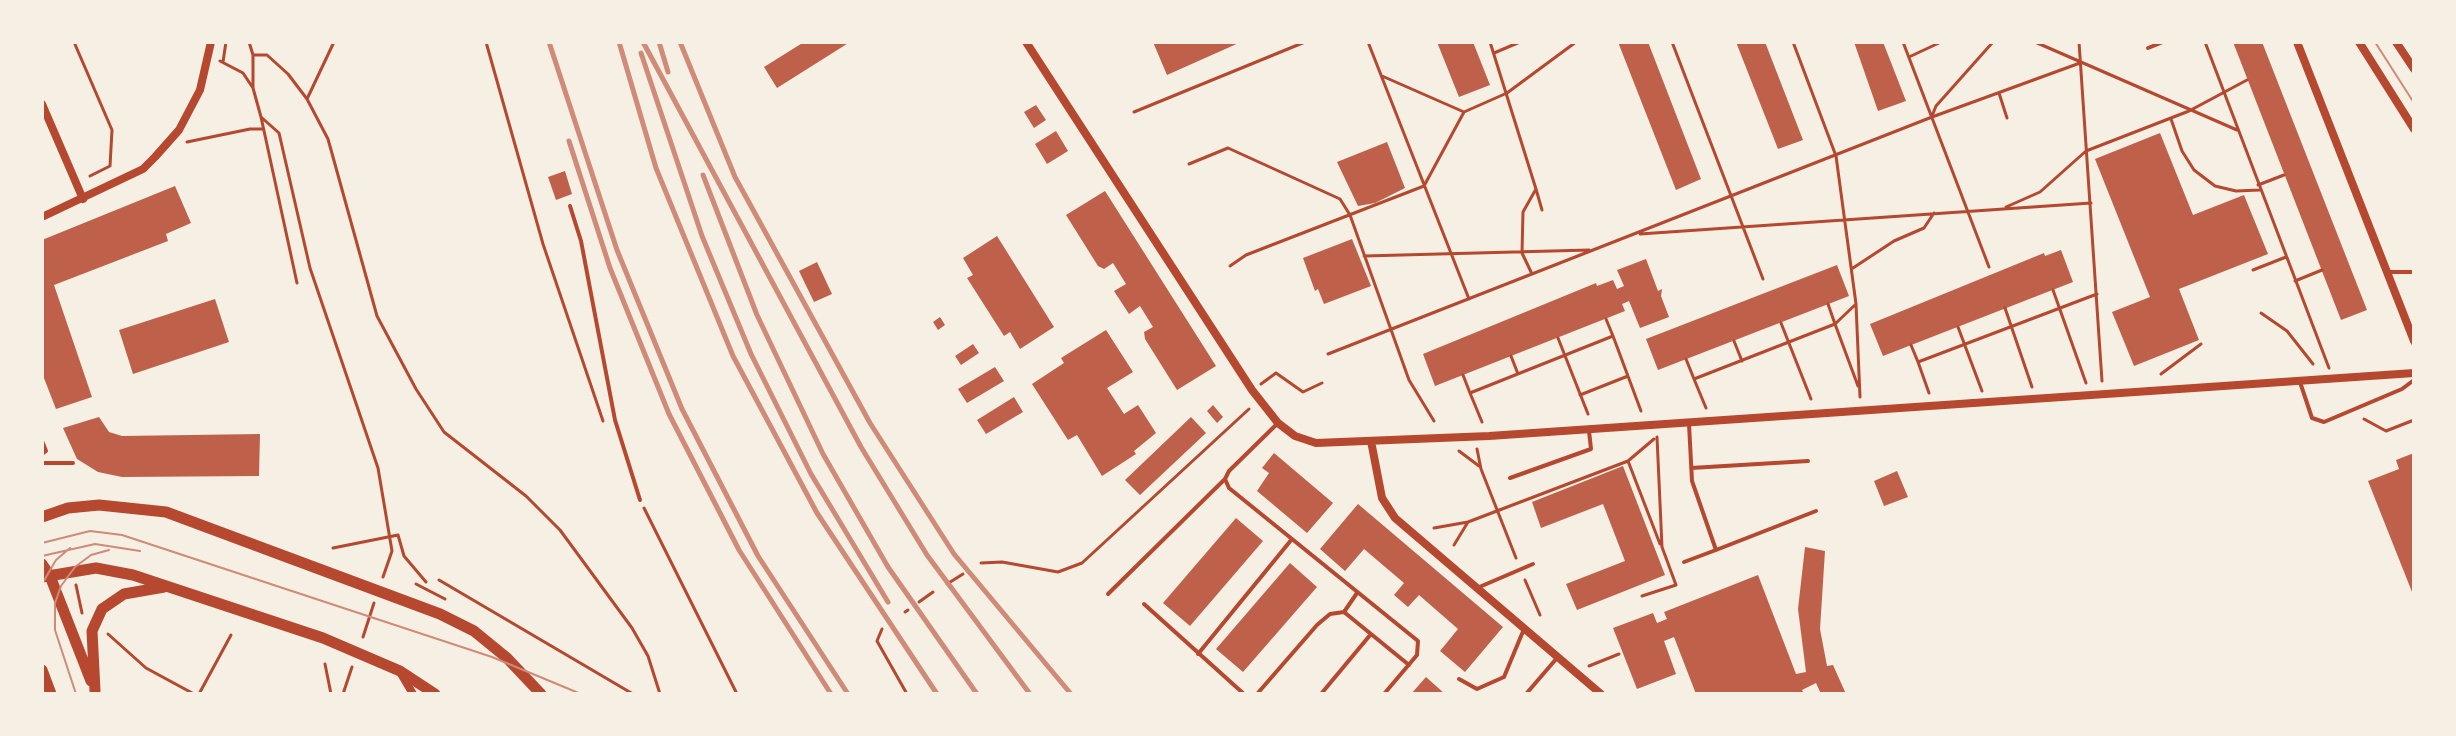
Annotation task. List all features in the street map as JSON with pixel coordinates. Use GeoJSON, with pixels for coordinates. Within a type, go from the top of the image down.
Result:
{"type":"FeatureCollection","features":[{"type":"Feature","properties":{"kind":"main road"},"geometry":{"type":"LineString","coordinates":[[42,517],[68,508],[99,505],[166,512],[440,614],[474,631],[507,658],[541,694]]}},
{"type":"Feature","properties":{"kind":"main road"},"geometry":{"type":"LineString","coordinates":[[42,564],[95,692]]}},
{"type":"Feature","properties":{"kind":"main road"},"geometry":{"type":"LineString","coordinates":[[46,576],[96,568],[133,575],[323,638],[400,671],[435,694]]}},
{"type":"Feature","properties":{"kind":"main road"},"geometry":{"type":"LineString","coordinates":[[95,692],[92,631],[102,609],[124,594],[166,587]]}},
{"type":"Feature","properties":{"kind":"main road"},"geometry":{"type":"LineString","coordinates":[[42,670],[51,694]]}},
{"type":"Feature","properties":{"kind":"street"},"geometry":{"type":"LineString","coordinates":[[42,217],[143,169],[179,130],[200,90],[211,42]]}},
{"type":"Feature","properties":{"kind":"street"},"geometry":{"type":"LineString","coordinates":[[1026,42],[1252,390],[1278,423],[1295,436],[1316,443],[1861,412],[2414,373]]}},
{"type":"Feature","properties":{"kind":"street"},"geometry":{"type":"LineString","coordinates":[[2297,42],[2414,341]]}},
{"type":"Feature","properties":{"kind":"street"},"geometry":{"type":"LineString","coordinates":[[2359,42],[2414,129]]}},
{"type":"Feature","properties":{"kind":"street"},"geometry":{"type":"LineString","coordinates":[[2396,42],[2414,69]]}},
{"type":"Feature","properties":{"kind":"street"},"geometry":{"type":"LineString","coordinates":[[42,104],[83,199]]}},
{"type":"Feature","properties":{"kind":"street"},"geometry":{"type":"LineString","coordinates":[[1371,441],[1382,498],[1395,518],[1601,694]]}},
{"type":"Feature","properties":{"kind":"street"},"geometry":{"type":"LineString","coordinates":[[400,671],[413,694]]}},
{"type":"Feature","properties":{"kind":"lane"},"geometry":{"type":"LineString","coordinates":[[2148,48],[2163,42]]}},
{"type":"Feature","properties":{"kind":"lane"},"geometry":{"type":"LineString","coordinates":[[570,206],[581,241],[615,420],[640,500]]}},
{"type":"Feature","properties":{"kind":"lane"},"geometry":{"type":"LineString","coordinates":[[2387,272],[2414,272]]}},
{"type":"Feature","properties":{"kind":"lane"},"geometry":{"type":"LineString","coordinates":[[2300,382],[2309,411],[2317,421],[2333,420],[2414,380]]}},
{"type":"Feature","properties":{"kind":"lane"},"geometry":{"type":"LineString","coordinates":[[1689,422],[1692,481],[1716,550]]}},
{"type":"Feature","properties":{"kind":"lane"},"geometry":{"type":"LineString","coordinates":[[1108,594],[1278,423]]}},
{"type":"Feature","properties":{"kind":"lane"},"geometry":{"type":"LineString","coordinates":[[1510,478],[1591,449],[1589,428]]}},
{"type":"Feature","properties":{"kind":"lane"},"geometry":{"type":"LineString","coordinates":[[42,441],[46,451],[42,454]]}},
{"type":"Feature","properties":{"kind":"lane"},"geometry":{"type":"LineString","coordinates":[[1691,468],[1808,461]]}},
{"type":"Feature","properties":{"kind":"lane"},"geometry":{"type":"LineString","coordinates":[[42,463],[73,463]]}},
{"type":"Feature","properties":{"kind":"lane"},"geometry":{"type":"LineString","coordinates":[[1225,479],[1229,488],[1418,641],[1417,655],[1384,694]]}},
{"type":"Feature","properties":{"kind":"lane"},"geometry":{"type":"LineString","coordinates":[[1684,562],[1816,511]]}},
{"type":"Feature","properties":{"kind":"lane"},"geometry":{"type":"LineString","coordinates":[[1198,654],[1292,539]]}},
{"type":"Feature","properties":{"kind":"lane"},"geometry":{"type":"LineString","coordinates":[[1477,588],[1533,564]]}},
{"type":"Feature","properties":{"kind":"lane"},"geometry":{"type":"LineString","coordinates":[[1344,612],[1357,593]]}},
{"type":"Feature","properties":{"kind":"lane"},"geometry":{"type":"LineString","coordinates":[[1144,604],[1244,694]]}},
{"type":"Feature","properties":{"kind":"lane"},"geometry":{"type":"LineString","coordinates":[[1257,694],[1330,614],[1344,612],[1409,665]]}},
{"type":"Feature","properties":{"kind":"lane"},"geometry":{"type":"LineString","coordinates":[[1459,679],[1477,689],[1504,677],[1524,629]]}},
{"type":"Feature","properties":{"kind":"lane"},"geometry":{"type":"LineString","coordinates":[[1321,694],[1371,634]]}},
{"type":"Feature","properties":{"kind":"lane"},"geometry":{"type":"LineString","coordinates":[[1526,694],[1557,658]]}},
{"type":"Feature","properties":{"kind":"path"},"geometry":{"type":"LineString","coordinates":[[74,42],[112,130],[110,166],[90,176]]}},
{"type":"Feature","properties":{"kind":"path"},"geometry":{"type":"LineString","coordinates":[[226,42],[223,62],[243,73],[253,88]]}},
{"type":"Feature","properties":{"kind":"path"},"geometry":{"type":"LineString","coordinates":[[249,42],[253,55],[253,88],[297,283]]}},
{"type":"Feature","properties":{"kind":"path"},"geometry":{"type":"LineString","coordinates":[[307,99],[334,42]]}},
{"type":"Feature","properties":{"kind":"path"},"geometry":{"type":"LineString","coordinates":[[1134,112],[1305,42]]}},
{"type":"Feature","properties":{"kind":"path"},"geometry":{"type":"LineString","coordinates":[[1368,42],[1469,299]]}},
{"type":"Feature","properties":{"kind":"path"},"geometry":{"type":"LineString","coordinates":[[1490,42],[1542,210]]}},
{"type":"Feature","properties":{"kind":"path"},"geometry":{"type":"LineString","coordinates":[[1494,53],[1520,42]]}},
{"type":"Feature","properties":{"kind":"path"},"geometry":{"type":"LineString","coordinates":[[1230,266],[1246,255],[1424,186],[1464,112],[1507,93],[1576,42]]}},
{"type":"Feature","properties":{"kind":"path"},"geometry":{"type":"LineString","coordinates":[[1672,42],[1763,279]]}},
{"type":"Feature","properties":{"kind":"path"},"geometry":{"type":"LineString","coordinates":[[1793,42],[1836,156],[1847,219],[1856,304],[1861,412]]}},
{"type":"Feature","properties":{"kind":"path"},"geometry":{"type":"LineString","coordinates":[[1903,42],[1989,267]]}},
{"type":"Feature","properties":{"kind":"path"},"geometry":{"type":"LineString","coordinates":[[1909,57],[1941,42]]}},
{"type":"Feature","properties":{"kind":"path"},"geometry":{"type":"LineString","coordinates":[[1932,117],[1936,106],[1993,42]]}},
{"type":"Feature","properties":{"kind":"path"},"geometry":{"type":"LineString","coordinates":[[2035,42],[2238,131]]}},
{"type":"Feature","properties":{"kind":"path"},"geometry":{"type":"LineString","coordinates":[[2079,42],[2102,378]]}},
{"type":"Feature","properties":{"kind":"path"},"geometry":{"type":"LineString","coordinates":[[2205,42],[2333,379]]}},
{"type":"Feature","properties":{"kind":"path"},"geometry":{"type":"LineString","coordinates":[[253,55],[267,55],[307,99],[328,139],[377,316],[416,389],[444,432],[526,496],[560,530],[632,628],[648,656],[660,694]]}},
{"type":"Feature","properties":{"kind":"path"},"geometry":{"type":"LineString","coordinates":[[1328,354],[1932,117],[2080,63]]}},
{"type":"Feature","properties":{"kind":"path"},"geometry":{"type":"LineString","coordinates":[[1382,76],[1464,112]]}},
{"type":"Feature","properties":{"kind":"path"},"geometry":{"type":"LineString","coordinates":[[2004,208],[2040,192],[2086,151],[2189,111],[2247,80]]}},
{"type":"Feature","properties":{"kind":"path"},"geometry":{"type":"LineString","coordinates":[[1999,93],[2007,118]]}},
{"type":"Feature","properties":{"kind":"path"},"geometry":{"type":"LineString","coordinates":[[261,117],[279,133],[310,268],[372,441],[389,536],[390,557],[380,587]]}},
{"type":"Feature","properties":{"kind":"path"},"geometry":{"type":"LineString","coordinates":[[2171,118],[2182,151],[2194,170],[2215,186],[2236,191],[2259,188],[2284,175]]}},
{"type":"Feature","properties":{"kind":"path"},"geometry":{"type":"LineString","coordinates":[[187,142],[263,129]]}},
{"type":"Feature","properties":{"kind":"path"},"geometry":{"type":"LineString","coordinates":[[1189,164],[1228,148],[1340,199],[1350,215],[1409,380],[1434,421]]}},
{"type":"Feature","properties":{"kind":"path"},"geometry":{"type":"LineString","coordinates":[[1532,274],[1522,253],[1523,212],[1536,189]]}},
{"type":"Feature","properties":{"kind":"path"},"geometry":{"type":"LineString","coordinates":[[1637,234],[2091,203]]}},
{"type":"Feature","properties":{"kind":"path"},"geometry":{"type":"LineString","coordinates":[[1852,269],[1888,244],[1924,228],[1934,213]]}},
{"type":"Feature","properties":{"kind":"path"},"geometry":{"type":"LineString","coordinates":[[1363,256],[1592,250]]}},
{"type":"Feature","properties":{"kind":"path"},"geometry":{"type":"LineString","coordinates":[[2253,270],[2286,257]]}},
{"type":"Feature","properties":{"kind":"path"},"geometry":{"type":"LineString","coordinates":[[2295,281],[2322,270]]}},
{"type":"Feature","properties":{"kind":"path"},"geometry":{"type":"LineString","coordinates":[[2053,290],[2089,395]]}},
{"type":"Feature","properties":{"kind":"path"},"geometry":{"type":"LineString","coordinates":[[1918,362],[2097,294]]}},
{"type":"Feature","properties":{"kind":"path"},"geometry":{"type":"LineString","coordinates":[[1828,304],[1860,389]]}},
{"type":"Feature","properties":{"kind":"path"},"geometry":{"type":"LineString","coordinates":[[1694,379],[1835,324],[1856,304]]}},
{"type":"Feature","properties":{"kind":"path"},"geometry":{"type":"LineString","coordinates":[[2005,308],[2036,399]]}},
{"type":"Feature","properties":{"kind":"path"},"geometry":{"type":"LineString","coordinates":[[2261,313],[2267,314],[2287,331],[2313,364]]}},
{"type":"Feature","properties":{"kind":"path"},"geometry":{"type":"LineString","coordinates":[[1606,319],[1641,411]]}},
{"type":"Feature","properties":{"kind":"path"},"geometry":{"type":"LineString","coordinates":[[1781,323],[1817,414]]}},
{"type":"Feature","properties":{"kind":"path"},"geometry":{"type":"LineString","coordinates":[[1958,327],[1986,402]]}},
{"type":"Feature","properties":{"kind":"path"},"geometry":{"type":"LineString","coordinates":[[1470,393],[1613,336]]}},
{"type":"Feature","properties":{"kind":"path"},"geometry":{"type":"LineString","coordinates":[[1558,338],[1588,414]]}},
{"type":"Feature","properties":{"kind":"path"},"geometry":{"type":"LineString","coordinates":[[1734,341],[1742,361]]}},
{"type":"Feature","properties":{"kind":"path"},"geometry":{"type":"LineString","coordinates":[[2161,374],[2201,344]]}},
{"type":"Feature","properties":{"kind":"path"},"geometry":{"type":"LineString","coordinates":[[1911,345],[1934,406]]}},
{"type":"Feature","properties":{"kind":"path"},"geometry":{"type":"LineString","coordinates":[[1511,356],[1518,374]]}},
{"type":"Feature","properties":{"kind":"path"},"geometry":{"type":"LineString","coordinates":[[1686,359],[1712,420]]}},
{"type":"Feature","properties":{"kind":"path"},"geometry":{"type":"LineString","coordinates":[[1261,384],[1276,373],[1303,392],[1322,383]]}},
{"type":"Feature","properties":{"kind":"path"},"geometry":{"type":"LineString","coordinates":[[1463,375],[1482,422]]}},
{"type":"Feature","properties":{"kind":"path"},"geometry":{"type":"LineString","coordinates":[[1580,395],[1628,376]]}},
{"type":"Feature","properties":{"kind":"path"},"geometry":{"type":"LineString","coordinates":[[981,563],[1002,562],[1058,572],[1082,563],[1249,409],[1241,398]]}},
{"type":"Feature","properties":{"kind":"path"},"geometry":{"type":"LineString","coordinates":[[2360,408],[2365,422],[2386,431],[2414,420]]}},
{"type":"Feature","properties":{"kind":"path"},"geometry":{"type":"LineString","coordinates":[[1434,528],[1468,522],[1628,461],[1657,437],[1662,547]]}},
{"type":"Feature","properties":{"kind":"path"},"geometry":{"type":"LineString","coordinates":[[1455,449],[1481,469]]}},
{"type":"Feature","properties":{"kind":"path"},"geometry":{"type":"LineString","coordinates":[[1477,449],[1481,469],[1540,615]]}},
{"type":"Feature","properties":{"kind":"path"},"geometry":{"type":"LineString","coordinates":[[1628,461],[1676,585],[1642,596]]}},
{"type":"Feature","properties":{"kind":"path"},"geometry":{"type":"LineString","coordinates":[[1454,545],[1468,522]]}},
{"type":"Feature","properties":{"kind":"path"},"geometry":{"type":"LineString","coordinates":[[333,548],[398,535],[404,556],[426,582]]}},
{"type":"Feature","properties":{"kind":"path"},"geometry":{"type":"LineString","coordinates":[[947,584],[963,574]]}},
{"type":"Feature","properties":{"kind":"path"},"geometry":{"type":"LineString","coordinates":[[439,580],[633,694]]}},
{"type":"Feature","properties":{"kind":"path"},"geometry":{"type":"LineString","coordinates":[[76,582],[83,618],[87,619]]}},
{"type":"Feature","properties":{"kind":"path"},"geometry":{"type":"LineString","coordinates":[[416,584],[445,599]]}},
{"type":"Feature","properties":{"kind":"path"},"geometry":{"type":"LineString","coordinates":[[919,602],[933,592]]}},
{"type":"Feature","properties":{"kind":"path"},"geometry":{"type":"LineString","coordinates":[[360,646],[375,602]]}},
{"type":"Feature","properties":{"kind":"path"},"geometry":{"type":"LineString","coordinates":[[106,627],[107,633],[146,668],[196,694],[231,635]]}},
{"type":"Feature","properties":{"kind":"path"},"geometry":{"type":"LineString","coordinates":[[882,629],[877,641],[907,694]]}},
{"type":"Feature","properties":{"kind":"path"},"geometry":{"type":"LineString","coordinates":[[1574,672],[1619,654]]}},
{"type":"Feature","properties":{"kind":"path"},"geometry":{"type":"LineString","coordinates":[[345,693],[355,661]]}},
{"type":"Feature","properties":{"kind":"path"},"geometry":{"type":"LineString","coordinates":[[325,664],[331,694]]}},
{"type":"Feature","properties":{"kind":"building"},"geometry":{"type":"Polygon","coordinates":[[[804,42],[850,42],[777,88],[764,67],[804,42]]]}},
{"type":"Feature","properties":{"kind":"building"},"geometry":{"type":"Polygon","coordinates":[[[1153,42],[1241,42],[1167,75],[1153,42]]]}},
{"type":"Feature","properties":{"kind":"building"},"geometry":{"type":"Polygon","coordinates":[[[1437,42],[1473,42],[1490,85],[1459,97],[1437,42]]]}},
{"type":"Feature","properties":{"kind":"building"},"geometry":{"type":"Polygon","coordinates":[[[1618,42],[1648,42],[1701,179],[1676,190],[1618,42]]]}},
{"type":"Feature","properties":{"kind":"building"},"geometry":{"type":"Polygon","coordinates":[[[1736,42],[1765,42],[1803,140],[1778,149],[1736,42]]]}},
{"type":"Feature","properties":{"kind":"building"},"geometry":{"type":"Polygon","coordinates":[[[1854,42],[1883,42],[1906,101],[1878,111],[1854,42]]]}},
{"type":"Feature","properties":{"kind":"building"},"geometry":{"type":"Polygon","coordinates":[[[2233,42],[2262,42],[2367,310],[2341,320],[2233,42]]]}},
{"type":"Feature","properties":{"kind":"building"},"geometry":{"type":"Polygon","coordinates":[[[1036,105],[1046,120],[1034,128],[1024,112],[1036,105]]]}},
{"type":"Feature","properties":{"kind":"building"},"geometry":{"type":"Polygon","coordinates":[[[1056,131],[1068,151],[1047,164],[1035,144],[1056,131]]]}},
{"type":"Feature","properties":{"kind":"building"},"geometry":{"type":"Polygon","coordinates":[[[2160,133],[2193,215],[2244,195],[2268,254],[2179,289],[2199,340],[2134,366],[2112,312],[2150,297],[2095,159],[2160,133]]]}},
{"type":"Feature","properties":{"kind":"building"},"geometry":{"type":"Polygon","coordinates":[[[1387,142],[1405,188],[1375,203],[1358,206],[1337,162],[1387,142]]]}},
{"type":"Feature","properties":{"kind":"building"},"geometry":{"type":"Polygon","coordinates":[[[565,171],[572,194],[556,200],[548,177],[565,171]]]}},
{"type":"Feature","properties":{"kind":"building"},"geometry":{"type":"Polygon","coordinates":[[[175,186],[191,223],[166,234],[168,241],[54,285],[92,397],[56,409],[42,373],[42,240],[175,186]]]}},
{"type":"Feature","properties":{"kind":"building"},"geometry":{"type":"Polygon","coordinates":[[[1105,191],[1216,366],[1177,390],[1145,339],[1144,332],[1153,327],[1140,306],[1129,314],[1114,291],[1126,284],[1113,263],[1104,269],[1098,266],[1066,215],[1105,191]]]}},
{"type":"Feature","properties":{"kind":"building"},"geometry":{"type":"Polygon","coordinates":[[[997,236],[1054,327],[1020,349],[1010,332],[1004,336],[967,278],[973,275],[963,258],[997,236]]]}},
{"type":"Feature","properties":{"kind":"building"},"geometry":{"type":"Polygon","coordinates":[[[1352,239],[1371,286],[1324,304],[1318,289],[1315,291],[1303,258],[1352,239]]]}},
{"type":"Feature","properties":{"kind":"building"},"geometry":{"type":"Polygon","coordinates":[[[2061,250],[2073,282],[1883,356],[1870,324],[2044,253],[2045,256],[2061,250]]]}},
{"type":"Feature","properties":{"kind":"building"},"geometry":{"type":"Polygon","coordinates":[[[1646,259],[1658,291],[1662,289],[1661,296],[1669,317],[1640,328],[1629,301],[1622,304],[1625,311],[1435,386],[1423,354],[1596,283],[1597,286],[1613,280],[1617,289],[1624,286],[1617,270],[1646,259]]]}},
{"type":"Feature","properties":{"kind":"building"},"geometry":{"type":"Polygon","coordinates":[[[817,262],[832,294],[814,302],[799,271],[817,262]]]}},
{"type":"Feature","properties":{"kind":"building"},"geometry":{"type":"Polygon","coordinates":[[[1837,265],[1849,296],[1658,370],[1646,339],[1837,265]]]}},
{"type":"Feature","properties":{"kind":"building"},"geometry":{"type":"Polygon","coordinates":[[[215,299],[229,342],[133,374],[119,330],[215,299]]]}},
{"type":"Feature","properties":{"kind":"building"},"geometry":{"type":"Polygon","coordinates":[[[940,317],[945,325],[938,330],[933,322],[940,317]]]}},
{"type":"Feature","properties":{"kind":"building"},"geometry":{"type":"Polygon","coordinates":[[[1106,330],[1133,372],[1107,388],[1124,414],[1138,405],[1156,433],[1134,451],[1136,454],[1102,476],[1077,435],[1068,440],[1032,384],[1064,363],[1061,358],[1106,330]]]}},
{"type":"Feature","properties":{"kind":"building"},"geometry":{"type":"Polygon","coordinates":[[[973,344],[979,353],[961,365],[955,356],[973,344]]]}},
{"type":"Feature","properties":{"kind":"building"},"geometry":{"type":"Polygon","coordinates":[[[995,367],[1004,381],[967,403],[958,389],[995,367]]]}},
{"type":"Feature","properties":{"kind":"building"},"geometry":{"type":"Polygon","coordinates":[[[1014,397],[1023,412],[986,434],[977,420],[1014,397]]]}},
{"type":"Feature","properties":{"kind":"building"},"geometry":{"type":"Polygon","coordinates":[[[1213,405],[1223,417],[1217,423],[1207,411],[1213,405]]]}},
{"type":"Feature","properties":{"kind":"building"},"geometry":{"type":"Polygon","coordinates":[[[99,417],[109,432],[122,436],[260,434],[259,476],[122,477],[98,472],[77,459],[63,428],[99,417]]]}},
{"type":"Feature","properties":{"kind":"building"},"geometry":{"type":"Polygon","coordinates":[[[1191,417],[1206,433],[1140,495],[1125,480],[1191,417]]]}},
{"type":"Feature","properties":{"kind":"building"},"geometry":{"type":"Polygon","coordinates":[[[1274,453],[1333,503],[1307,533],[1257,491],[1269,473],[1262,468],[1274,453]]]}},
{"type":"Feature","properties":{"kind":"building"},"geometry":{"type":"Polygon","coordinates":[[[2414,453],[2414,597],[2368,481],[2399,469],[2396,460],[2414,453]]]}},
{"type":"Feature","properties":{"kind":"building"},"geometry":{"type":"Polygon","coordinates":[[[1623,466],[1665,575],[1577,610],[1566,584],[1625,561],[1603,504],[1541,528],[1532,502],[1623,466]]]}},
{"type":"Feature","properties":{"kind":"building"},"geometry":{"type":"Polygon","coordinates":[[[1897,471],[1908,497],[1884,506],[1874,481],[1897,471]]]}},
{"type":"Feature","properties":{"kind":"building"},"geometry":{"type":"Polygon","coordinates":[[[1358,504],[1503,627],[1465,672],[1440,651],[1458,629],[1419,595],[1408,607],[1394,595],[1404,583],[1364,549],[1345,571],[1320,549],[1358,504]]]}},
{"type":"Feature","properties":{"kind":"building"},"geometry":{"type":"Polygon","coordinates":[[[1236,518],[1263,541],[1190,626],[1163,603],[1236,518]]]}},
{"type":"Feature","properties":{"kind":"building"},"geometry":{"type":"Polygon","coordinates":[[[1805,547],[1825,551],[1820,629],[1827,666],[1833,665],[1846,694],[1821,694],[1816,683],[1802,690],[1804,694],[1696,694],[1674,637],[1664,641],[1676,674],[1637,689],[1613,628],[1653,613],[1657,623],[1667,619],[1664,612],[1758,575],[1796,674],[1806,672],[1798,609],[1805,547]]]}},
{"type":"Feature","properties":{"kind":"building"},"geometry":{"type":"Polygon","coordinates":[[[1290,563],[1317,587],[1243,672],[1216,649],[1290,563]]]}},
{"type":"Feature","properties":{"kind":"building"},"geometry":{"type":"Polygon","coordinates":[[[1426,677],[1445,694],[1411,694],[1426,677]]]}},
{"type":"Feature","properties":{"kind":"tram line"},"geometry":{"type":"LineString","coordinates":[[2375,42],[2414,103]]}},
{"type":"Feature","properties":{"kind":"tram line"},"geometry":{"type":"LineString","coordinates":[[42,543],[90,531],[122,535],[492,657],[581,694]]}},
{"type":"Feature","properties":{"kind":"tram line"},"geometry":{"type":"LineString","coordinates":[[42,556],[95,544],[140,551]]}},
{"type":"Feature","properties":{"kind":"tram line"},"geometry":{"type":"LineString","coordinates":[[42,584],[56,560],[70,548]]}},
{"type":"Feature","properties":{"kind":"tram line"},"geometry":{"type":"LineString","coordinates":[[76,694],[55,630],[55,603],[61,586],[75,567],[91,555],[109,550]]}},
{"type":"Feature","properties":{"kind":"railway"},"geometry":{"type":"LineString","coordinates":[[549,42],[617,250],[682,409],[758,556],[848,694]]}},
{"type":"Feature","properties":{"kind":"railway"},"geometry":{"type":"LineString","coordinates":[[619,42],[656,168],[733,356],[817,513],[937,694]]}},
{"type":"Feature","properties":{"kind":"railway"},"geometry":{"type":"LineString","coordinates":[[643,42],[861,447],[927,555],[1030,694]]}},
{"type":"Feature","properties":{"kind":"railway"},"geometry":{"type":"LineString","coordinates":[[659,42],[668,72]]}},
{"type":"Feature","properties":{"kind":"railway"},"geometry":{"type":"LineString","coordinates":[[680,42],[735,177],[870,423],[954,554],[1071,694]]}},
{"type":"Feature","properties":{"kind":"railway"},"geometry":{"type":"LineString","coordinates":[[641,53],[702,236],[751,354],[811,474],[888,602]]}},
{"type":"Feature","properties":{"kind":"railway"},"geometry":{"type":"LineString","coordinates":[[569,141],[610,268],[669,414],[739,550],[831,694]]}},
{"type":"Feature","properties":{"kind":"railway"},"geometry":{"type":"LineString","coordinates":[[703,175],[757,315],[823,454],[888,567],[977,694]]}}]}
